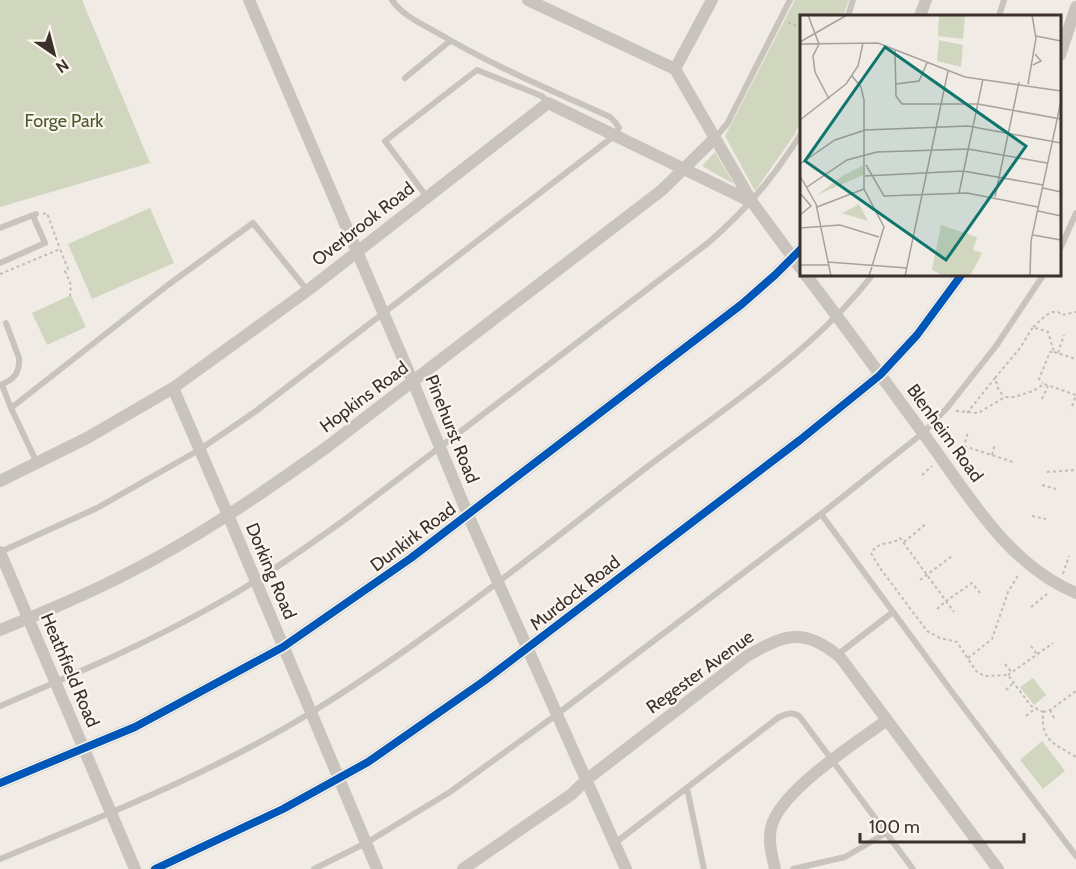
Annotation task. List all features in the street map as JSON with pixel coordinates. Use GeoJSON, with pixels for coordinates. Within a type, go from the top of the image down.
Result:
{"type":"FeatureCollection","features":[{"type":"Feature","properties":{"kind":"street","name":"Pinehurst Road"},"geometry":{"type":"LineString","coordinates":[[249,0],[468,515],[626,869]]}},
{"type":"Feature","properties":{"kind":"street"},"geometry":{"type":"LineString","coordinates":[[528,0],[675,69],[752,202],[800,269]]}},
{"type":"Feature","properties":{"kind":"street"},"geometry":{"type":"LineString","coordinates":[[675,69],[712,0]]}},
{"type":"Feature","properties":{"kind":"street"},"geometry":{"type":"LineString","coordinates":[[920,15],[926,0]]}},
{"type":"Feature","properties":{"kind":"street"},"geometry":{"type":"LineString","coordinates":[[1061,50],[1076,7]]}},
{"type":"Feature","properties":{"kind":"street","name":"Overbrook Road"},"geometry":{"type":"LineString","coordinates":[[0,481],[87,438],[172,388],[307,291],[548,103]]}},
{"type":"Feature","properties":{"kind":"street"},"geometry":{"type":"LineString","coordinates":[[548,103],[752,202]]}},
{"type":"Feature","properties":{"kind":"street","name":"Hopkins Road"},"geometry":{"type":"LineString","coordinates":[[0,630],[131,572],[228,515],[310,460],[662,190],[686,169],[714,139]]}},
{"type":"Feature","properties":{"kind":"street","name":"Dunkirk Road"},"geometry":{"type":"LineString","coordinates":[[0,783],[135,727],[283,647],[354,600],[742,304],[800,249]]}},
{"type":"Feature","properties":{"kind":"street","name":"Blenheim Road"},"geometry":{"type":"LineString","coordinates":[[807,276],[990,524],[1029,564],[1051,581],[1076,593]]}},
{"type":"Feature","properties":{"kind":"street","name":"Murdock Road"},"geometry":{"type":"LineString","coordinates":[[155,869],[274,813],[338,778],[395,744],[528,648],[800,440],[880,375],[917,334],[960,276]]}},
{"type":"Feature","properties":{"kind":"street","name":"Dorking Road"},"geometry":{"type":"LineString","coordinates":[[172,388],[228,515],[376,869]]}},
{"type":"Feature","properties":{"kind":"street","name":"Heathfield Road"},"geometry":{"type":"LineString","coordinates":[[0,552],[135,869]]}},
{"type":"Feature","properties":{"kind":"street","name":"Regester Avenue"},"geometry":{"type":"LineString","coordinates":[[464,869],[573,794],[586,780],[747,656],[772,642],[805,637],[827,646],[837,655],[998,869]]}},
{"type":"Feature","properties":{"kind":"street"},"geometry":{"type":"LineString","coordinates":[[776,869],[770,848],[771,830],[782,804],[794,792],[887,720]]}},
{"type":"Feature","properties":{"kind":"lane"},"geometry":{"type":"LineString","coordinates":[[0,552],[97,508],[199,450],[256,411],[614,135],[619,128],[610,117],[450,41],[410,17],[392,0]]}},
{"type":"Feature","properties":{"kind":"lane"},"geometry":{"type":"LineString","coordinates":[[714,139],[728,124],[790,0]]}},
{"type":"Feature","properties":{"kind":"lane"},"geometry":{"type":"LineString","coordinates":[[848,15],[854,0]]}},
{"type":"Feature","properties":{"kind":"lane"},"geometry":{"type":"LineString","coordinates":[[999,15],[1004,0]]}},
{"type":"Feature","properties":{"kind":"lane"},"geometry":{"type":"LineString","coordinates":[[405,78],[450,41]]}},
{"type":"Feature","properties":{"kind":"lane"},"geometry":{"type":"LineString","coordinates":[[427,197],[384,141],[477,70],[542,96],[548,103]]}},
{"type":"Feature","properties":{"kind":"lane"},"geometry":{"type":"LineString","coordinates":[[0,706],[162,633],[223,601],[292,558],[688,259],[752,202],[780,166],[800,134]]}},
{"type":"Feature","properties":{"kind":"lane"},"geometry":{"type":"LineString","coordinates":[[1061,245],[1076,213]]}},
{"type":"Feature","properties":{"kind":"lane"},"geometry":{"type":"LineString","coordinates":[[0,228],[35,215],[45,243],[0,263]]}},
{"type":"Feature","properties":{"kind":"lane"},"geometry":{"type":"LineString","coordinates":[[11,408],[168,285],[253,223],[307,291]]}},
{"type":"Feature","properties":{"kind":"lane"},"geometry":{"type":"LineString","coordinates":[[0,858],[111,813],[207,769],[310,713],[391,661],[773,372],[836,315],[871,276]]}},
{"type":"Feature","properties":{"kind":"lane"},"geometry":{"type":"LineString","coordinates":[[314,869],[366,843],[450,792],[556,715],[821,514],[923,433],[947,408],[996,346],[1043,276]]}},
{"type":"Feature","properties":{"kind":"lane"},"geometry":{"type":"LineString","coordinates":[[6,323],[20,365],[13,380],[1,385],[37,463]]}},
{"type":"Feature","properties":{"kind":"lane"},"geometry":{"type":"LineString","coordinates":[[821,514],[1076,856]]}},
{"type":"Feature","properties":{"kind":"lane"},"geometry":{"type":"LineString","coordinates":[[837,655],[893,612]]}},
{"type":"Feature","properties":{"kind":"lane"},"geometry":{"type":"LineString","coordinates":[[615,843],[779,717],[789,713],[800,717],[913,869]]}},
{"type":"Feature","properties":{"kind":"lane"},"geometry":{"type":"LineString","coordinates":[[687,788],[704,869]]}},
{"type":"Feature","properties":{"kind":"lane"},"geometry":{"type":"LineString","coordinates":[[793,869],[845,857],[886,833]]}},
{"type":"Feature","properties":{"kind":"path"},"geometry":{"type":"LineString","coordinates":[[780,18],[800,28]]}},
{"type":"Feature","properties":{"kind":"path"},"geometry":{"type":"LineString","coordinates":[[35,215],[47,213],[68,269],[65,271],[72,285],[70,296]]}},
{"type":"Feature","properties":{"kind":"path"},"geometry":{"type":"LineString","coordinates":[[0,274],[60,249]]}},
{"type":"Feature","properties":{"kind":"path"},"geometry":{"type":"LineString","coordinates":[[967,413],[1020,348],[1033,327],[1052,312],[1062,315],[1076,312]]}},
{"type":"Feature","properties":{"kind":"path"},"geometry":{"type":"LineString","coordinates":[[1033,327],[1048,332],[1056,352]]}},
{"type":"Feature","properties":{"kind":"path"},"geometry":{"type":"LineString","coordinates":[[1056,352],[1064,335]]}},
{"type":"Feature","properties":{"kind":"path"},"geometry":{"type":"LineString","coordinates":[[1071,409],[1076,395],[1048,386],[1039,379],[1050,352],[1076,359]]}},
{"type":"Feature","properties":{"kind":"path"},"geometry":{"type":"LineString","coordinates":[[995,378],[999,391],[1005,397]]}},
{"type":"Feature","properties":{"kind":"path"},"geometry":{"type":"LineString","coordinates":[[950,417],[956,411],[978,413],[1005,397],[1014,397],[1033,391],[1044,384]]}},
{"type":"Feature","properties":{"kind":"path"},"geometry":{"type":"LineString","coordinates":[[1042,399],[1048,386]]}},
{"type":"Feature","properties":{"kind":"path"},"geometry":{"type":"LineString","coordinates":[[921,475],[956,456],[964,446],[968,432]]}},
{"type":"Feature","properties":{"kind":"path"},"geometry":{"type":"LineString","coordinates":[[992,455],[995,444]]}},
{"type":"Feature","properties":{"kind":"path"},"geometry":{"type":"LineString","coordinates":[[964,446],[1013,462]]}},
{"type":"Feature","properties":{"kind":"path"},"geometry":{"type":"LineString","coordinates":[[1047,472],[1076,470]]}},
{"type":"Feature","properties":{"kind":"path"},"geometry":{"type":"LineString","coordinates":[[1042,484],[1056,489]]}},
{"type":"Feature","properties":{"kind":"path"},"geometry":{"type":"LineString","coordinates":[[1032,516],[1046,519]]}},
{"type":"Feature","properties":{"kind":"path"},"geometry":{"type":"LineString","coordinates":[[903,542],[927,523]]}},
{"type":"Feature","properties":{"kind":"path"},"geometry":{"type":"LineString","coordinates":[[954,612],[900,538],[897,541],[878,544],[871,553],[872,557],[927,631],[940,638],[957,642],[976,671],[984,676],[1010,674],[1053,643]]}},
{"type":"Feature","properties":{"kind":"path"},"geometry":{"type":"LineString","coordinates":[[920,580],[952,556]]}},
{"type":"Feature","properties":{"kind":"path"},"geometry":{"type":"LineString","coordinates":[[1063,574],[1069,556]]}},
{"type":"Feature","properties":{"kind":"path"},"geometry":{"type":"LineString","coordinates":[[968,658],[992,639],[1008,592],[1019,574]]}},
{"type":"Feature","properties":{"kind":"path"},"geometry":{"type":"LineString","coordinates":[[937,609],[972,583],[980,593]]}},
{"type":"Feature","properties":{"kind":"path"},"geometry":{"type":"LineString","coordinates":[[1031,607],[1047,594]]}},
{"type":"Feature","properties":{"kind":"path"},"geometry":{"type":"LineString","coordinates":[[1031,646],[1038,656]]}},
{"type":"Feature","properties":{"kind":"path"},"geometry":{"type":"LineString","coordinates":[[1005,664],[1013,683],[1031,705],[1043,712],[1050,710],[1075,692],[1076,697]]}},
{"type":"Feature","properties":{"kind":"path"},"geometry":{"type":"LineString","coordinates":[[1006,690],[1013,683]]}},
{"type":"Feature","properties":{"kind":"path"},"geometry":{"type":"LineString","coordinates":[[1026,716],[1036,708]]}},
{"type":"Feature","properties":{"kind":"path"},"geometry":{"type":"LineString","coordinates":[[1050,710],[1054,718]]}},
{"type":"Feature","properties":{"kind":"path"},"geometry":{"type":"LineString","coordinates":[[1043,712],[1042,729],[1046,737],[1055,746],[1076,757]]}},
{"type":"Feature","properties":{"kind":"green space","name":"Forge Park"},"geometry":{"type":"Polygon","coordinates":[[[0,0],[82,0],[150,163],[0,207],[0,0]]]}},
{"type":"Feature","properties":{"kind":"green space"},"geometry":{"type":"Polygon","coordinates":[[[795,0],[849,0],[843,15],[800,15],[800,122],[795,134],[755,191],[725,136],[795,0]]]}},
{"type":"Feature","properties":{"kind":"green space"},"geometry":{"type":"Polygon","coordinates":[[[715,152],[734,184],[702,166],[715,152]]]}},
{"type":"Feature","properties":{"kind":"green space"},"geometry":{"type":"Polygon","coordinates":[[[150,208],[174,263],[92,299],[68,244],[150,208]]]}},
{"type":"Feature","properties":{"kind":"green space"},"geometry":{"type":"Polygon","coordinates":[[[71,295],[86,327],[47,345],[32,313],[71,295]]]}},
{"type":"Feature","properties":{"kind":"green space"},"geometry":{"type":"Polygon","coordinates":[[[1033,678],[1046,695],[1034,705],[1020,687],[1033,678]]]}},
{"type":"Feature","properties":{"kind":"green space"},"geometry":{"type":"Polygon","coordinates":[[[1042,741],[1065,771],[1043,789],[1020,760],[1042,741]]]}},
{"type":"Feature","properties":{"kind":"cycle path"},"geometry":{"type":"LineString","coordinates":[[0,783],[135,727],[283,647],[411,558],[742,304],[800,250]]}},
{"type":"Feature","properties":{"kind":"cycle path"},"geometry":{"type":"LineString","coordinates":[[155,869],[283,809],[368,762],[484,681],[800,440],[880,375],[917,335],[961,276]]}}]}
